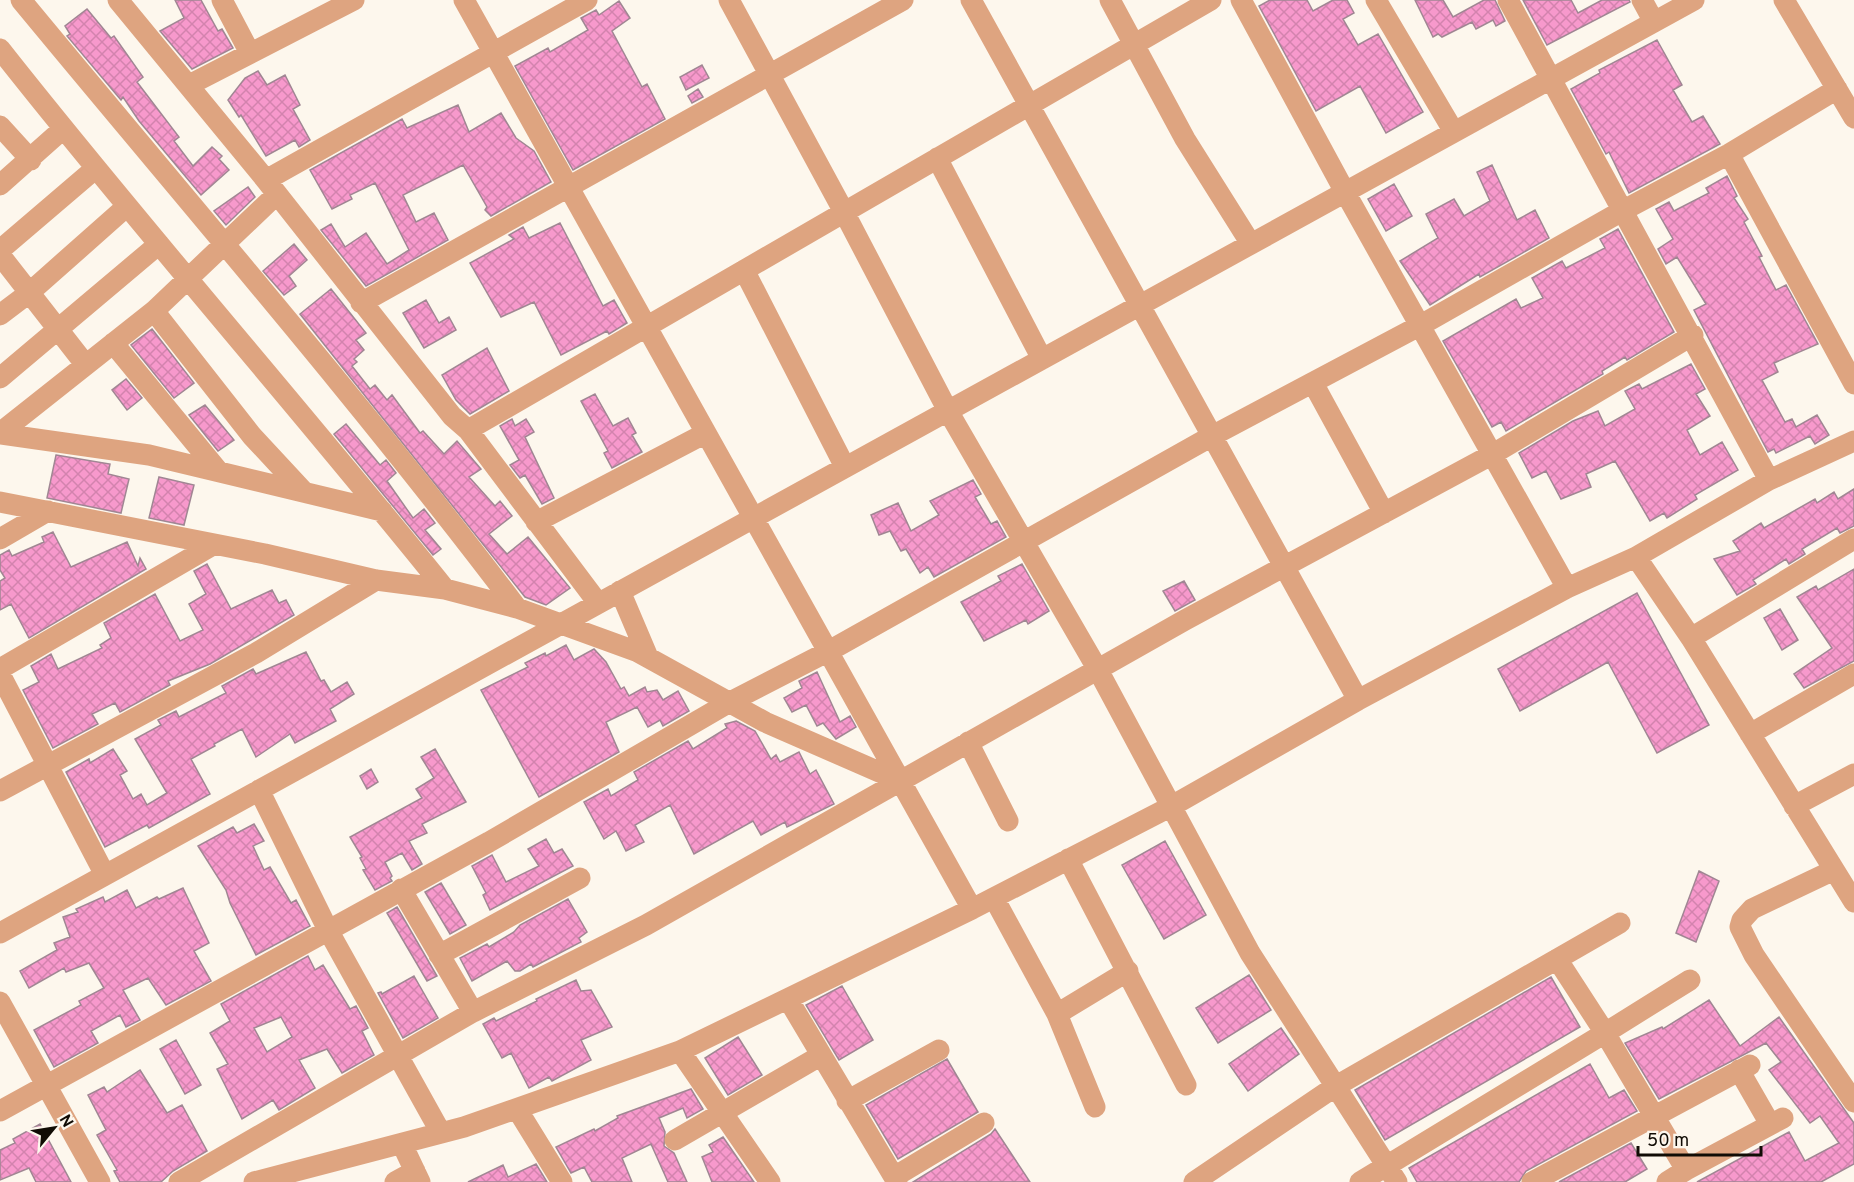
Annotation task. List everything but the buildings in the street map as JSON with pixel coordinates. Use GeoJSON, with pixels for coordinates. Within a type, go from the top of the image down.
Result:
{"type":"FeatureCollection","features":[{"type":"Feature","properties":{"kind":"street"},"geometry":{"type":"LineString","coordinates":[[21,0],[332,373],[438,504],[517,608]]}},
{"type":"Feature","properties":{"kind":"street"},"geometry":{"type":"LineString","coordinates":[[118,0],[189,85],[452,416],[468,430],[598,603]]}},
{"type":"Feature","properties":{"kind":"street"},"geometry":{"type":"LineString","coordinates":[[222,0],[250,52]]}},
{"type":"Feature","properties":{"kind":"street"},"geometry":{"type":"LineString","coordinates":[[464,0],[972,909]]}},
{"type":"Feature","properties":{"kind":"street"},"geometry":{"type":"LineString","coordinates":[[1,433],[154,311],[189,280],[225,246],[271,188],[493,52],[587,0]]}},
{"type":"Feature","properties":{"kind":"street"},"geometry":{"type":"LineString","coordinates":[[729,0],[948,411],[1098,670],[1250,953],[1397,1182]]}},
{"type":"Feature","properties":{"kind":"street"},"geometry":{"type":"LineString","coordinates":[[362,303],[903,0]]}},
{"type":"Feature","properties":{"kind":"street"},"geometry":{"type":"LineString","coordinates":[[970,0],[1358,700]]}},
{"type":"Feature","properties":{"kind":"street"},"geometry":{"type":"LineString","coordinates":[[1110,0],[1185,138],[1251,244]]}},
{"type":"Feature","properties":{"kind":"street"},"geometry":{"type":"LineString","coordinates":[[468,430],[1211,0]]}},
{"type":"Feature","properties":{"kind":"street"},"geometry":{"type":"LineString","coordinates":[[1241,0],[1345,192],[1568,588]]}},
{"type":"Feature","properties":{"kind":"street"},"geometry":{"type":"LineString","coordinates":[[1376,0],[1454,132]]}},
{"type":"Feature","properties":{"kind":"street"},"geometry":{"type":"LineString","coordinates":[[1508,0],[1622,211],[1693,335],[1769,480]]}},
{"type":"Feature","properties":{"kind":"street"},"geometry":{"type":"LineString","coordinates":[[1642,0],[1654,22]]}},
{"type":"Feature","properties":{"kind":"street"},"geometry":{"type":"LineString","coordinates":[[0,933],[1694,0]]}},
{"type":"Feature","properties":{"kind":"street"},"geometry":{"type":"LineString","coordinates":[[1784,0],[1854,118]]}},
{"type":"Feature","properties":{"kind":"street"},"geometry":{"type":"LineString","coordinates":[[189,85],[349,1]]}},
{"type":"Feature","properties":{"kind":"street"},"geometry":{"type":"LineString","coordinates":[[0,49],[126,207],[445,589]]}},
{"type":"Feature","properties":{"kind":"street"},"geometry":{"type":"LineString","coordinates":[[0,1111],[489,842],[730,702],[829,651],[1212,436],[1421,325],[1622,211],[1729,154],[1837,89]]}},
{"type":"Feature","properties":{"kind":"street"},"geometry":{"type":"LineString","coordinates":[[0,126],[31,160]]}},
{"type":"Feature","properties":{"kind":"street"},"geometry":{"type":"LineString","coordinates":[[0,185],[31,160],[63,129]]}},
{"type":"Feature","properties":{"kind":"street"},"geometry":{"type":"LineString","coordinates":[[1729,154],[1854,384]]}},
{"type":"Feature","properties":{"kind":"street"},"geometry":{"type":"LineString","coordinates":[[937,158],[1042,359]]}},
{"type":"Feature","properties":{"kind":"street"},"geometry":{"type":"LineString","coordinates":[[0,250],[96,168]]}},
{"type":"Feature","properties":{"kind":"street"},"geometry":{"type":"LineString","coordinates":[[0,315],[29,293],[126,207]]}},
{"type":"Feature","properties":{"kind":"street"},"geometry":{"type":"LineString","coordinates":[[0,378],[159,244]]}},
{"type":"Feature","properties":{"kind":"street"},"geometry":{"type":"LineString","coordinates":[[0,255],[85,364]]}},
{"type":"Feature","properties":{"kind":"street"},"geometry":{"type":"LineString","coordinates":[[744,270],[845,467]]}},
{"type":"Feature","properties":{"kind":"street"},"geometry":{"type":"LineString","coordinates":[[154,311],[252,436],[304,492]]}},
{"type":"Feature","properties":{"kind":"street"},"geometry":{"type":"LineString","coordinates":[[180,1182],[473,1012],[646,924],[772,851],[902,782],[968,742],[1493,454],[1693,335]]}},
{"type":"Feature","properties":{"kind":"street"},"geometry":{"type":"LineString","coordinates":[[113,342],[219,472]]}},
{"type":"Feature","properties":{"kind":"street"},"geometry":{"type":"LineString","coordinates":[[1313,383],[1384,513]]}},
{"type":"Feature","properties":{"kind":"street"},"geometry":{"type":"LineString","coordinates":[[1,433],[149,455],[382,511]]}},
{"type":"Feature","properties":{"kind":"street"},"geometry":{"type":"LineString","coordinates":[[536,522],[706,433]]}},
{"type":"Feature","properties":{"kind":"street"},"geometry":{"type":"LineString","coordinates":[[254,1182],[441,1133],[517,1109],[680,1051],[972,909],[1170,807],[1358,700],[1568,588],[1636,556],[1769,480],[1854,441]]}},
{"type":"Feature","properties":{"kind":"street"},"geometry":{"type":"LineString","coordinates":[[0,502],[265,554],[376,580],[445,589],[517,608],[648,657],[765,722],[902,782]]}},
{"type":"Feature","properties":{"kind":"street"},"geometry":{"type":"LineString","coordinates":[[0,539],[48,511]]}},
{"type":"Feature","properties":{"kind":"street"},"geometry":{"type":"LineString","coordinates":[[1691,638],[1852,544]]}},
{"type":"Feature","properties":{"kind":"street"},"geometry":{"type":"LineString","coordinates":[[0,669],[213,545]]}},
{"type":"Feature","properties":{"kind":"street"},"geometry":{"type":"LineString","coordinates":[[1636,556],[1691,638],[1854,902]]}},
{"type":"Feature","properties":{"kind":"street"},"geometry":{"type":"LineString","coordinates":[[0,791],[256,653],[376,580]]}},
{"type":"Feature","properties":{"kind":"street"},"geometry":{"type":"LineString","coordinates":[[620,591],[648,657]]}},
{"type":"Feature","properties":{"kind":"street"},"geometry":{"type":"LineString","coordinates":[[0,674],[105,875]]}},
{"type":"Feature","properties":{"kind":"street"},"geometry":{"type":"LineString","coordinates":[[1750,734],[1854,674]]}},
{"type":"Feature","properties":{"kind":"street"},"geometry":{"type":"LineString","coordinates":[[968,742],[1008,821]]}},
{"type":"Feature","properties":{"kind":"street"},"geometry":{"type":"LineString","coordinates":[[1794,806],[1854,774]]}},
{"type":"Feature","properties":{"kind":"street"},"geometry":{"type":"LineString","coordinates":[[259,790],[328,930],[441,1133]]}},
{"type":"Feature","properties":{"kind":"street"},"geometry":{"type":"LineString","coordinates":[[1068,859],[1186,1085]]}},
{"type":"Feature","properties":{"kind":"street"},"geometry":{"type":"LineString","coordinates":[[1834,870],[1752,909],[1742,920],[1740,927],[1754,955],[1851,1091]]}},
{"type":"Feature","properties":{"kind":"street"},"geometry":{"type":"LineString","coordinates":[[439,955],[580,878]]}},
{"type":"Feature","properties":{"kind":"street"},"geometry":{"type":"LineString","coordinates":[[401,889],[473,1012]]}},
{"type":"Feature","properties":{"kind":"street"},"geometry":{"type":"LineString","coordinates":[[994,898],[1057,1014],[1095,1107]]}},
{"type":"Feature","properties":{"kind":"street"},"geometry":{"type":"LineString","coordinates":[[1194,1182],[1336,1086],[1620,923]]}},
{"type":"Feature","properties":{"kind":"street"},"geometry":{"type":"LineString","coordinates":[[1557,959],[1605,1033],[1686,1170]]}},
{"type":"Feature","properties":{"kind":"street"},"geometry":{"type":"LineString","coordinates":[[1057,1014],[1128,971]]}},
{"type":"Feature","properties":{"kind":"street"},"geometry":{"type":"LineString","coordinates":[[1360,1182],[1385,1164],[1690,980]]}},
{"type":"Feature","properties":{"kind":"street"},"geometry":{"type":"LineString","coordinates":[[788,999],[895,1179],[984,1124]]}},
{"type":"Feature","properties":{"kind":"street"},"geometry":{"type":"LineString","coordinates":[[3,1014],[47,1086],[100,1182]]}},
{"type":"Feature","properties":{"kind":"street"},"geometry":{"type":"LineString","coordinates":[[848,1101],[939,1050]]}},
{"type":"Feature","properties":{"kind":"street"},"geometry":{"type":"LineString","coordinates":[[680,1051],[770,1182]]}},
{"type":"Feature","properties":{"kind":"street"},"geometry":{"type":"LineString","coordinates":[[675,1140],[820,1056]]}},
{"type":"Feature","properties":{"kind":"street"},"geometry":{"type":"LineString","coordinates":[[1532,1182],[1744,1068],[1776,1121],[1667,1182]]}},
{"type":"Feature","properties":{"kind":"street"},"geometry":{"type":"LineString","coordinates":[[517,1109],[562,1182]]}},
{"type":"Feature","properties":{"kind":"street"},"geometry":{"type":"LineString","coordinates":[[395,1182],[417,1176],[402,1144]]}}]}
